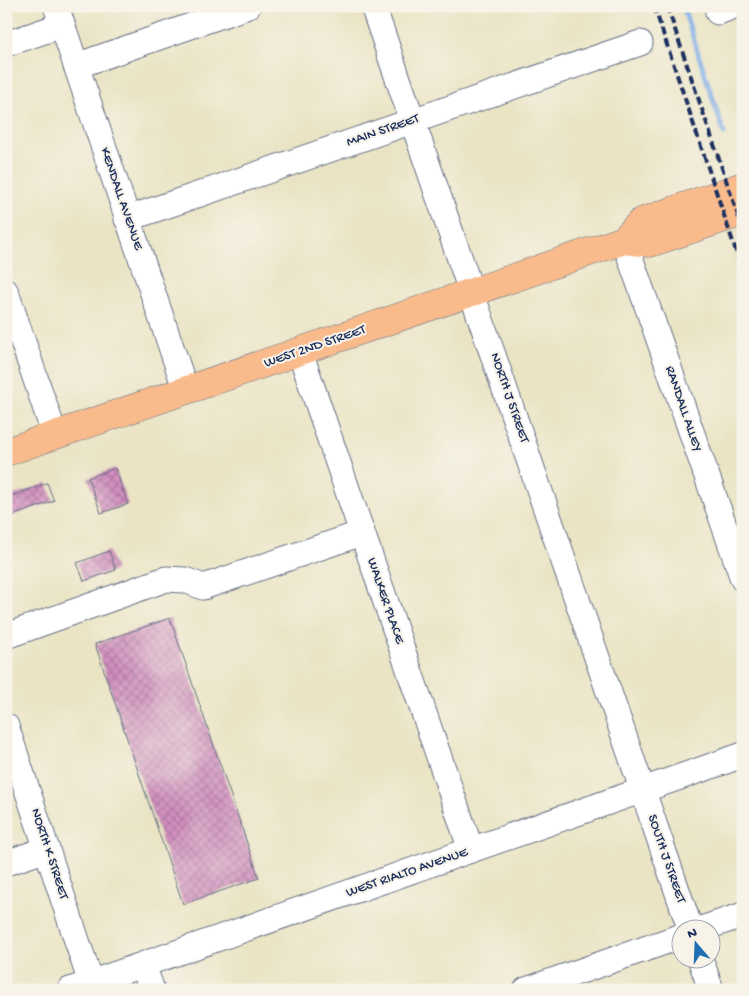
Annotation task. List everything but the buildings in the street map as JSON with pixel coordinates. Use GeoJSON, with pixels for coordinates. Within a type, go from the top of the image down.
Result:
{"type":"FeatureCollection","features":[{"type":"Feature","properties":{"kind":"main road","name":"WEST 2ND STREET"},"geometry":{"type":"LineString","coordinates":[[624,240],[641,222],[743,186]]}},
{"type":"Feature","properties":{"kind":"main road","name":"WEST 2ND STREET"},"geometry":{"type":"LineString","coordinates":[[6,452],[624,240],[650,243],[743,212]]}},
{"type":"Feature","properties":{"kind":"street"},"geometry":{"type":"LineString","coordinates":[[76,66],[248,6]]}},
{"type":"Feature","properties":{"kind":"street","name":"NORTH J STREET"},"geometry":{"type":"LineString","coordinates":[[373,6],[642,790]]}},
{"type":"Feature","properties":{"kind":"street"},"geometry":{"type":"LineString","coordinates":[[6,44],[59,15]]}},
{"type":"Feature","properties":{"kind":"street","name":"KENDALL AVENUE"},"geometry":{"type":"LineString","coordinates":[[59,15],[186,391]]}},
{"type":"Feature","properties":{"kind":"street","name":"MAIN STREET"},"geometry":{"type":"LineString","coordinates":[[127,219],[640,43]]}},
{"type":"Feature","properties":{"kind":"street","name":"RANDALL ALLEY"},"geometry":{"type":"LineString","coordinates":[[624,240],[743,579]]}},
{"type":"Feature","properties":{"kind":"street"},"geometry":{"type":"LineString","coordinates":[[6,292],[55,436]]}},
{"type":"Feature","properties":{"kind":"street","name":"WALKER PLACE"},"geometry":{"type":"LineString","coordinates":[[300,352],[471,850]]}},
{"type":"Feature","properties":{"kind":"street"},"geometry":{"type":"LineString","coordinates":[[6,636],[166,580],[185,580],[203,587],[362,533]]}},
{"type":"Feature","properties":{"kind":"street","name":"NORTH K STREET"},"geometry":{"type":"LineString","coordinates":[[6,726],[47,849],[81,986]]}},
{"type":"Feature","properties":{"kind":"street","name":"WEST RIALTO AVENUE"},"geometry":{"type":"LineString","coordinates":[[81,986],[743,755]]}},
{"type":"Feature","properties":{"kind":"street","name":"SOUTH J STREET"},"geometry":{"type":"LineString","coordinates":[[642,790],[687,918]]}},
{"type":"Feature","properties":{"kind":"street"},"geometry":{"type":"LineString","coordinates":[[6,863],[47,849]]}},
{"type":"Feature","properties":{"kind":"street"},"geometry":{"type":"LineString","coordinates":[[722,922],[743,915]]}},
{"type":"Feature","properties":{"kind":"street"},"geometry":{"type":"LineString","coordinates":[[526,990],[672,939]]}},
{"type":"Feature","properties":{"kind":"street"},"geometry":{"type":"LineString","coordinates":[[143,965],[152,990]]}},
{"type":"Feature","properties":{"kind":"street"},"geometry":{"type":"LineString","coordinates":[[703,968],[711,990]]}},
{"type":"Feature","properties":{"kind":"waterway"},"geometry":{"type":"LineString","coordinates":[[685,13],[724,133]]}},
{"type":"Feature","properties":{"kind":"railway"},"geometry":{"type":"LineString","coordinates":[[654,6],[743,272]]}},
{"type":"Feature","properties":{"kind":"railway"},"geometry":{"type":"LineString","coordinates":[[667,6],[743,230]]}}]}
